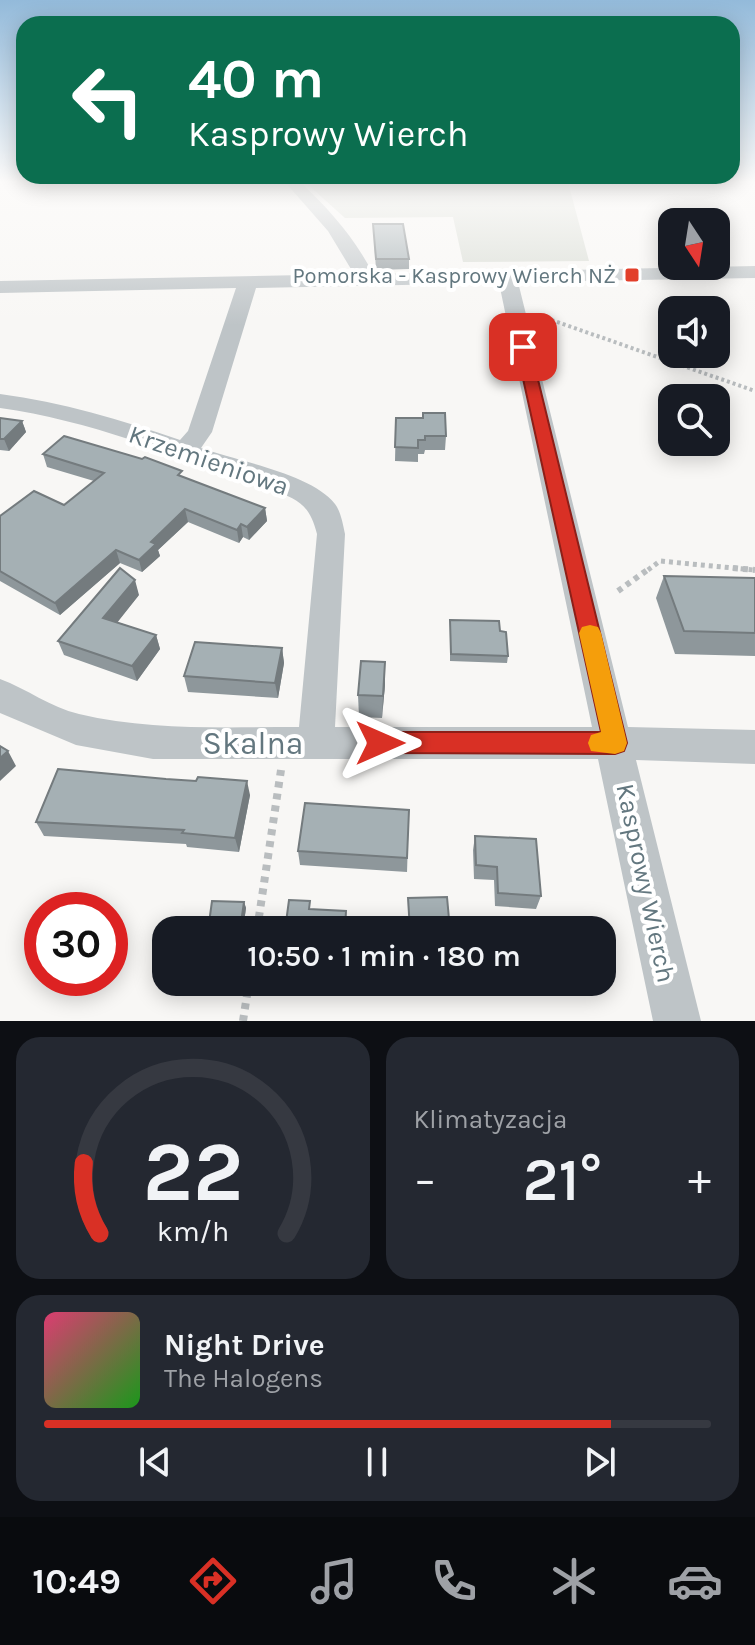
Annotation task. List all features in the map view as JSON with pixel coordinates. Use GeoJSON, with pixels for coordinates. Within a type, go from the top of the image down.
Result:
{"type":"FeatureCollection","features":[{"type":"Feature","properties":{"kind":"street"},"geometry":{"type":"LineString","coordinates":[[336,230],[358,261],[366,280]]}},
{"type":"Feature","properties":{"kind":"street"},"geometry":{"type":"LineString","coordinates":[[0,287],[755,272]]}},
{"type":"Feature","properties":{"kind":"street","name":"Kasprowy Wierch"},"geometry":{"type":"LineString","coordinates":[[507,277],[677,1021]]}},
{"type":"Feature","properties":{"kind":"street"},"geometry":{"type":"LineString","coordinates":[[185,451],[200,432],[248,282]]}},
{"type":"Feature","properties":{"kind":"street","name":"Krzemieniowa"},"geometry":{"type":"LineString","coordinates":[[0,401],[53,409],[185,451],[301,492],[319,504],[328,516],[331,534],[316,743]]}},
{"type":"Feature","properties":{"kind":"street","name":"Skalna"},"geometry":{"type":"LineString","coordinates":[[0,694],[21,708],[76,729],[153,743],[615,743],[755,747]]}},
{"type":"Feature","properties":{"kind":"path"},"geometry":{"type":"LineString","coordinates":[[540,316],[755,391]]}},
{"type":"Feature","properties":{"kind":"path"},"geometry":{"type":"LineString","coordinates":[[618,591],[660,561],[755,570]]}},
{"type":"Feature","properties":{"kind":"path"},"geometry":{"type":"LineString","coordinates":[[259,916],[283,761]]}},
{"type":"Feature","properties":{"kind":"path"},"geometry":{"type":"LineString","coordinates":[[243,1021],[247,996]]}},
{"type":"Feature","properties":{"kind":"shaded area"},"geometry":{"type":"Polygon","coordinates":[[[456,230],[581,230],[589,261],[463,262],[456,230]]]}},
{"type":"Feature","properties":{"kind":"building"},"geometry":{"type":"Polygon","coordinates":[[[373,230],[404,230],[409,259],[376,259],[373,230]]]}},
{"type":"Feature","properties":{"kind":"building"},"geometry":{"type":"Polygon","coordinates":[[[423,413],[445,413],[446,436],[425,436],[425,440],[418,440],[418,448],[395,447],[396,418],[423,418],[423,413]]]}},
{"type":"Feature","properties":{"kind":"building"},"geometry":{"type":"Polygon","coordinates":[[[0,418],[22,421],[4,439],[0,439],[0,418]]]}},
{"type":"Feature","properties":{"kind":"building"},"geometry":{"type":"Polygon","coordinates":[[[64,436],[142,459],[145,457],[182,471],[178,475],[265,508],[247,527],[241,524],[237,530],[185,509],[151,542],[156,544],[139,560],[116,550],[55,603],[0,571],[0,516],[34,491],[64,505],[104,473],[43,454],[64,436]]]}},
{"type":"Feature","properties":{"kind":"building"},"geometry":{"type":"Polygon","coordinates":[[[120,568],[135,580],[103,618],[156,635],[132,666],[58,641],[120,568]]]}},
{"type":"Feature","properties":{"kind":"building"},"geometry":{"type":"Polygon","coordinates":[[[664,576],[755,578],[755,633],[684,631],[664,576]]]}},
{"type":"Feature","properties":{"kind":"building"},"geometry":{"type":"Polygon","coordinates":[[[450,620],[499,621],[500,631],[506,632],[508,656],[451,654],[450,620]]]}},
{"type":"Feature","properties":{"kind":"building"},"geometry":{"type":"Polygon","coordinates":[[[195,642],[282,648],[275,683],[184,676],[195,642]]]}},
{"type":"Feature","properties":{"kind":"building"},"geometry":{"type":"Polygon","coordinates":[[[361,661],[385,662],[383,696],[358,695],[361,661]]]}},
{"type":"Feature","properties":{"kind":"building"},"geometry":{"type":"Polygon","coordinates":[[[0,746],[8,751],[0,758],[0,746]]]}},
{"type":"Feature","properties":{"kind":"building"},"geometry":{"type":"Polygon","coordinates":[[[58,769],[196,781],[198,777],[247,781],[235,838],[182,833],[184,830],[36,822],[58,769]]]}},
{"type":"Feature","properties":{"kind":"building"},"geometry":{"type":"Polygon","coordinates":[[[305,803],[409,810],[407,858],[298,851],[305,803]]]}},
{"type":"Feature","properties":{"kind":"building"},"geometry":{"type":"Polygon","coordinates":[[[475,836],[536,839],[541,896],[498,893],[497,867],[476,865],[475,836]]]}},
{"type":"Feature","properties":{"kind":"building"},"geometry":{"type":"Polygon","coordinates":[[[447,897],[449,916],[409,916],[408,898],[447,897]]]}},
{"type":"Feature","properties":{"kind":"building"},"geometry":{"type":"Polygon","coordinates":[[[289,900],[310,901],[309,909],[346,911],[346,916],[287,916],[289,900]]]}},
{"type":"Feature","properties":{"kind":"building"},"geometry":{"type":"Polygon","coordinates":[[[212,901],[244,902],[242,916],[210,916],[212,901]]]}},
{"type":"Feature","properties":{"kind":"slow traffic"},"geometry":{"type":"LineString","coordinates":[[590,633],[615,743],[600,743]]}},
{"type":"Feature","properties":{"kind":"place","name":"Pomorska - Kasprowy Wierch NŻ"},"geometry":{"type":"Point","coordinates":[632,275]}},
{"type":"Feature","properties":{"kind":"route"},"geometry":{"type":"LineString","coordinates":[[380,743],[615,743],[523,347]]}}]}
